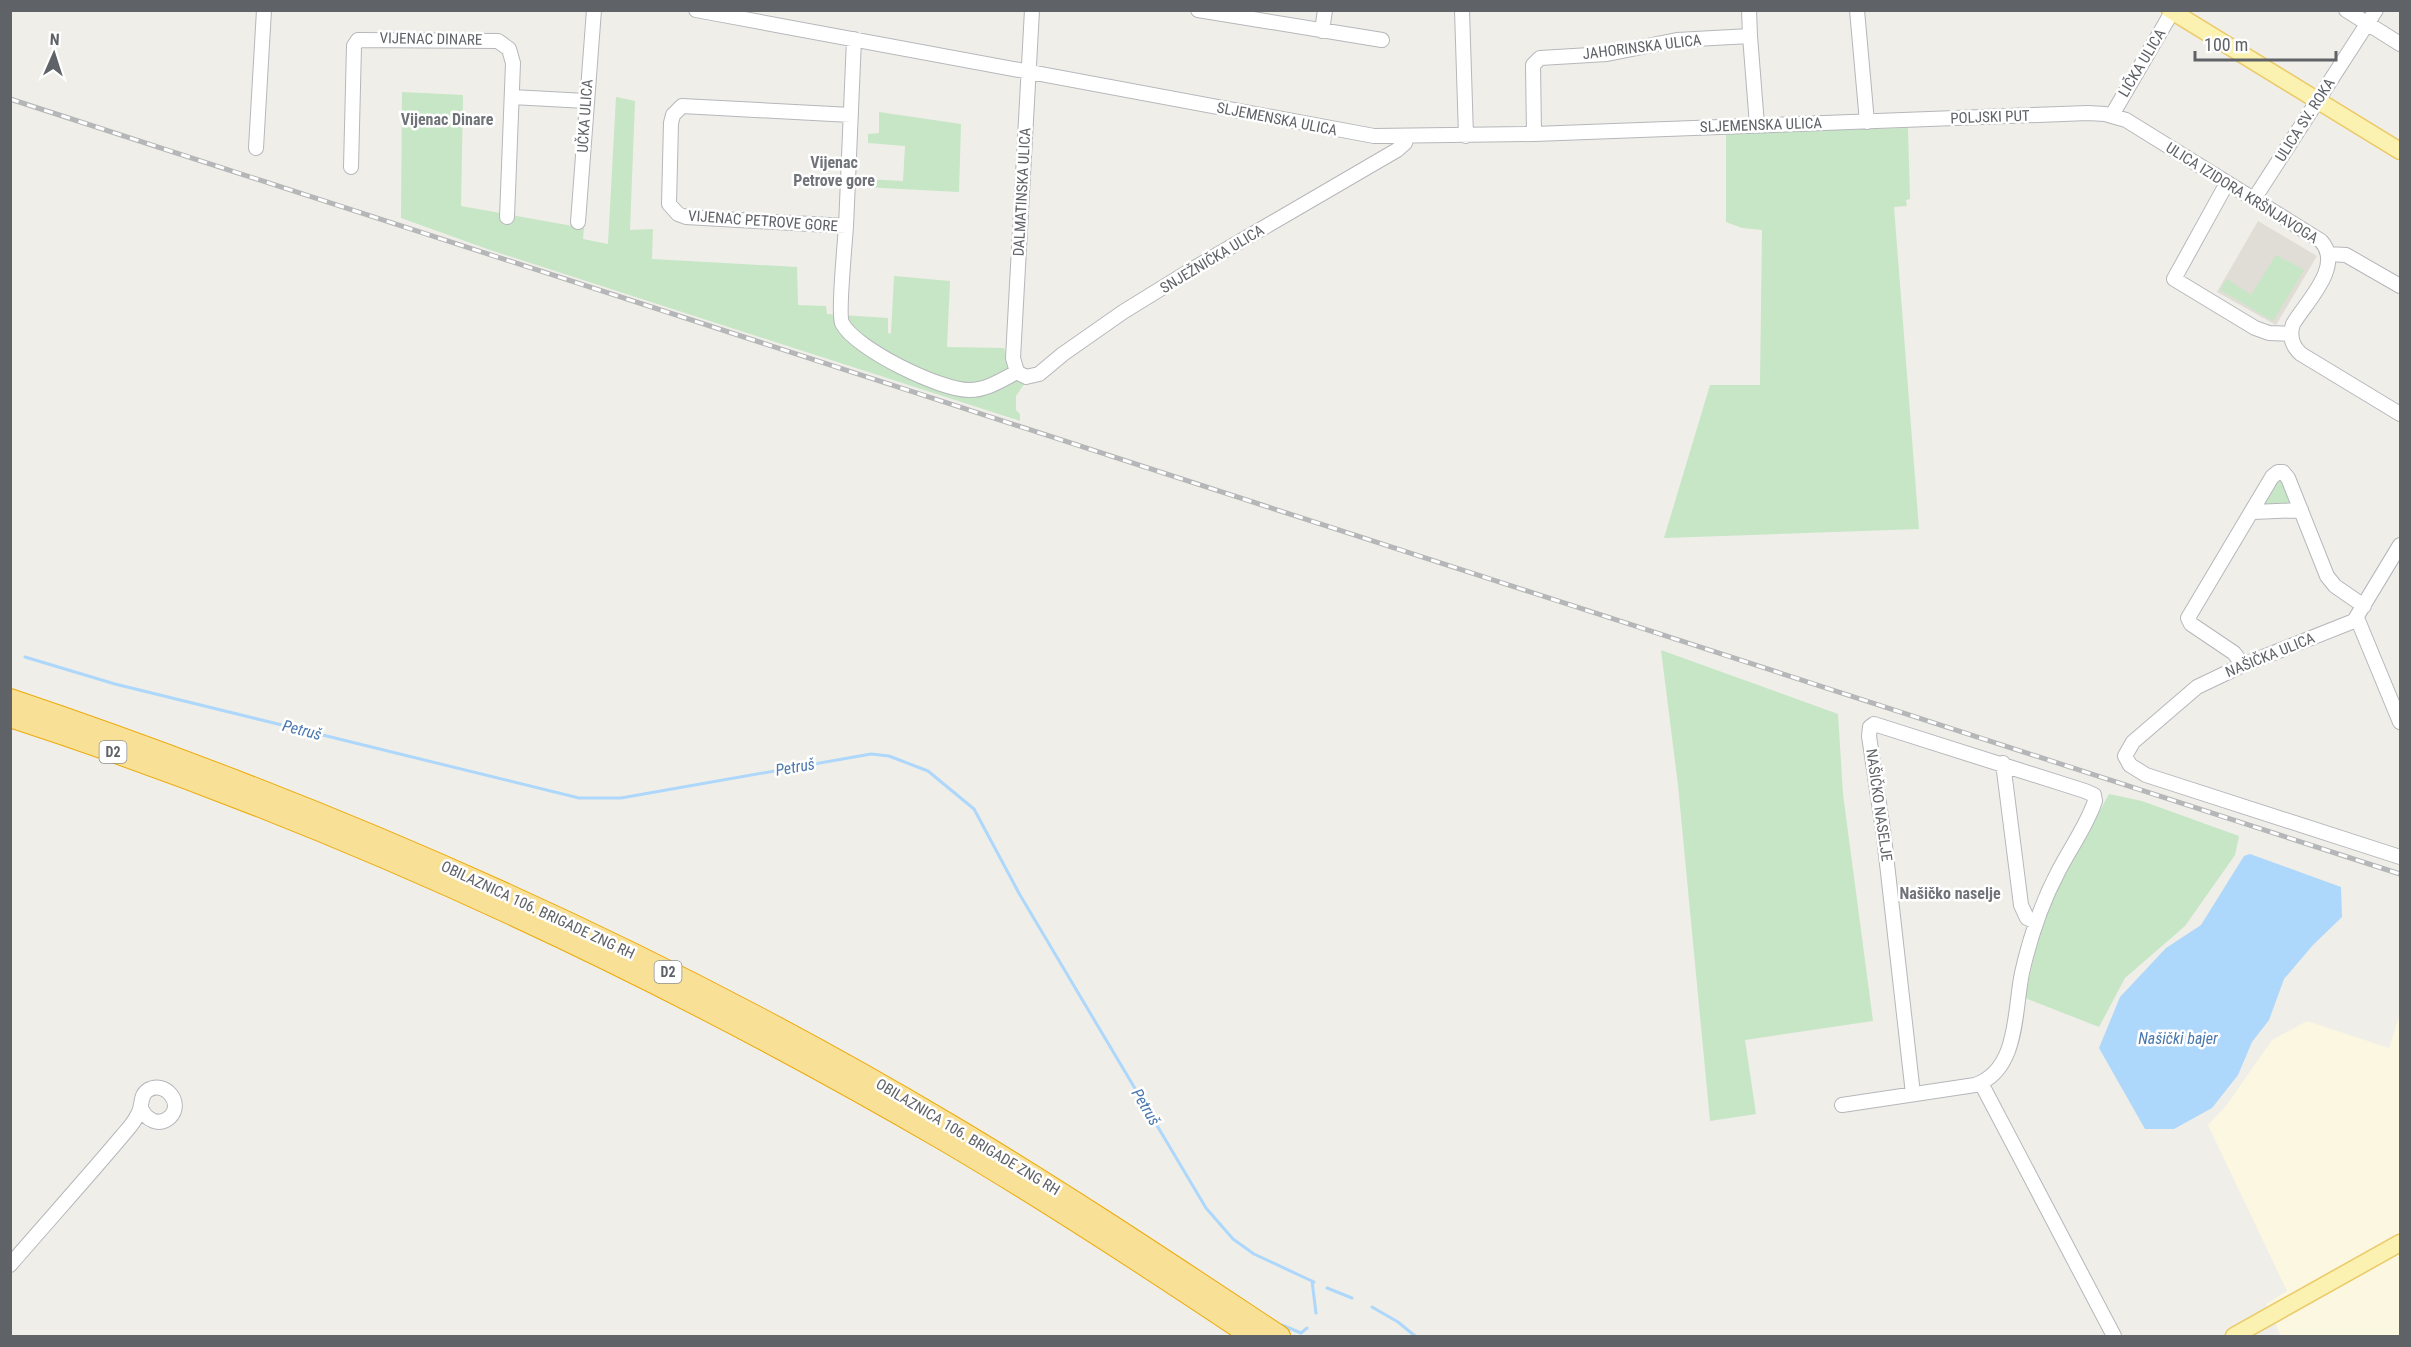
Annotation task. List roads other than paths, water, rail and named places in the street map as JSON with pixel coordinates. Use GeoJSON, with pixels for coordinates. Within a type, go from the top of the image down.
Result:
{"type":"FeatureCollection","features":[{"type":"Feature","properties":{"kind":"highway","name":"OBILAZNICA 106. BRIGADE ZNG RH"},"geometry":{"type":"LineString","coordinates":[[10,699],[178,757],[370,833],[547,913],[648,962],[744,1011],[946,1122],[1084,1207],[1280,1336]]}},
{"type":"Feature","properties":{"kind":"highway","name":"OBILAZNICA 106. BRIGADE ZNG RH"},"geometry":{"type":"LineString","coordinates":[[10,717],[215,790],[410,869],[615,965],[779,1049],[947,1142],[1078,1222],[1251,1336]]}},
{"type":"Feature","properties":{"kind":"main road"},"geometry":{"type":"LineString","coordinates":[[2171,11],[2400,151]]}},
{"type":"Feature","properties":{"kind":"main road"},"geometry":{"type":"LineString","coordinates":[[2234,1336],[2400,1243]]}},
{"type":"Feature","properties":{"kind":"street"},"geometry":{"type":"LineString","coordinates":[[256,148],[264,10]]}},
{"type":"Feature","properties":{"kind":"street","name":"UČKA ULICA"},"geometry":{"type":"LineString","coordinates":[[578,222],[594,10]]}},
{"type":"Feature","properties":{"kind":"street","name":"SLJEMENSKA ULICA"},"geometry":{"type":"LineString","coordinates":[[696,10],[1374,136],[1466,136],[1867,122]]}},
{"type":"Feature","properties":{"kind":"street","name":"DALMATINSKA ULICA"},"geometry":{"type":"LineString","coordinates":[[1017,372],[1013,358],[1032,10]]}},
{"type":"Feature","properties":{"kind":"street"},"geometry":{"type":"LineString","coordinates":[[1198,10],[1382,40]]}},
{"type":"Feature","properties":{"kind":"street"},"geometry":{"type":"LineString","coordinates":[[1322,31],[1325,10]]}},
{"type":"Feature","properties":{"kind":"street"},"geometry":{"type":"LineString","coordinates":[[1462,10],[1466,136]]}},
{"type":"Feature","properties":{"kind":"street"},"geometry":{"type":"LineString","coordinates":[[1749,10],[1757,125]]}},
{"type":"Feature","properties":{"kind":"street"},"geometry":{"type":"LineString","coordinates":[[1857,10],[1867,122]]}},
{"type":"Feature","properties":{"kind":"street"},"geometry":{"type":"LineString","coordinates":[[2346,10],[2400,44]]}},
{"type":"Feature","properties":{"kind":"street","name":"ULICA SV. ROKA"},"geometry":{"type":"LineString","coordinates":[[2254,199],[2376,10]]}},
{"type":"Feature","properties":{"kind":"street","name":"LIČKA ULICA"},"geometry":{"type":"LineString","coordinates":[[2112,115],[2171,11]]}},
{"type":"Feature","properties":{"kind":"street","name":"JAHORINSKA ULICA"},"geometry":{"type":"LineString","coordinates":[[1534,134],[1533,65],[1540,58],[1607,54],[1677,40],[1750,36]]}},
{"type":"Feature","properties":{"kind":"street","name":"VIJENAC PETROVE GORE"},"geometry":{"type":"LineString","coordinates":[[854,39],[841,318],[850,332],[896,366],[958,388],[971,390],[986,387],[1017,372]]}},
{"type":"Feature","properties":{"kind":"street","name":"VIJENAC DINARE"},"geometry":{"type":"LineString","coordinates":[[351,167],[354,46],[358,40],[498,41],[504,44],[512,56],[507,217]]}},
{"type":"Feature","properties":{"kind":"street"},"geometry":{"type":"LineString","coordinates":[[512,97],[586,101]]}},
{"type":"Feature","properties":{"kind":"street","name":"VIJENAC PETROVE GORE"},"geometry":{"type":"LineString","coordinates":[[846,226],[686,217],[678,214],[673,210],[668,198],[669,156],[673,115],[682,106],[851,115]]}},
{"type":"Feature","properties":{"kind":"street","name":"POLJSKI PUT"},"geometry":{"type":"LineString","coordinates":[[1867,122],[2088,113],[2112,115]]}},
{"type":"Feature","properties":{"kind":"street","name":"ULICA IZIDORA KRŠNJAVOGA"},"geometry":{"type":"LineString","coordinates":[[2112,115],[2126,120],[2315,237],[2325,245],[2328,254],[2346,255],[2400,286]]}},
{"type":"Feature","properties":{"kind":"street","name":"SNJEŽNIČKA ULICA"},"geometry":{"type":"LineString","coordinates":[[1017,372],[1026,377],[1039,374],[1063,354],[1123,312],[1397,150],[1407,136]]}},
{"type":"Feature","properties":{"kind":"street"},"geometry":{"type":"LineString","coordinates":[[2227,183],[2174,279],[2255,328],[2269,333],[2291,334]]}},
{"type":"Feature","properties":{"kind":"street"},"geometry":{"type":"LineString","coordinates":[[2328,254],[2326,274],[2293,324],[2291,334],[2293,344],[2301,354],[2400,414]]}},
{"type":"Feature","properties":{"kind":"street"},"geometry":{"type":"LineString","coordinates":[[2243,665],[2234,653],[2191,624],[2188,618],[2272,477],[2281,471],[2286,474],[2327,576],[2361,612],[2400,722]]}},
{"type":"Feature","properties":{"kind":"street"},"geometry":{"type":"LineString","coordinates":[[2253,512],[2301,510]]}},
{"type":"Feature","properties":{"kind":"street"},"geometry":{"type":"LineString","coordinates":[[2361,612],[2400,545]]}},
{"type":"Feature","properties":{"kind":"street","name":"NAŠIČKA ULICA"},"geometry":{"type":"LineString","coordinates":[[2361,612],[2351,623],[2215,677],[2187,695],[2133,742],[2125,756],[2130,765],[2146,775],[2400,857]]}},
{"type":"Feature","properties":{"kind":"street","name":"NAŠIČKO NASELJE"},"geometry":{"type":"LineString","coordinates":[[1913,1094],[1884,837],[1869,736],[1870,727],[1874,724],[2003,763],[2085,791],[2095,798],[2036,922],[2022,974],[2012,1035],[2005,1059],[1996,1071],[1981,1083]]}},
{"type":"Feature","properties":{"kind":"street"},"geometry":{"type":"LineString","coordinates":[[2003,763],[2021,905],[2027,918],[2036,922]]}},
{"type":"Feature","properties":{"kind":"street"},"geometry":{"type":"LineString","coordinates":[[1842,1106],[1981,1083],[2114,1336]]}},
{"type":"Feature","properties":{"kind":"street"},"geometry":{"type":"LineString","coordinates":[[10,1265],[133,1123],[141,1108],[142,1097],[151,1089],[162,1088],[171,1094],[175,1104],[172,1114],[164,1121],[152,1121],[116,1144]]}},
{"type":"Feature","properties":{"kind":"street"},"geometry":{"type":"LineString","coordinates":[[141,1108],[143,1114],[152,1121]]}},
{"type":"Feature","properties":{"kind":"water","name":"Našički bajer"},"geometry":{"type":"Polygon","coordinates":[[[2250,854],[2341,887],[2342,917],[2313,945],[2284,979],[2269,1020],[2252,1042],[2238,1075],[2212,1108],[2174,1129],[2145,1129],[2099,1048],[2120,997],[2166,948],[2201,925],[2244,856],[2250,854]]]}},
{"type":"Feature","properties":{"kind":"waterway","name":"Petruš"},"geometry":{"type":"LineString","coordinates":[[25,657],[115,684],[579,798],[621,798],[871,754],[889,756],[928,771],[974,809],[1020,895],[1206,1208],[1233,1239],[1254,1254],[1314,1282]]}},
{"type":"Feature","properties":{"kind":"waterway"},"geometry":{"type":"LineString","coordinates":[[1312,1281],[1316,1313]]}},
{"type":"Feature","properties":{"kind":"waterway","name":"Petruš"},"geometry":{"type":"LineString","coordinates":[[1327,1288],[1352,1298]]}},
{"type":"Feature","properties":{"kind":"waterway","name":"Petruš"},"geometry":{"type":"LineString","coordinates":[[1372,1307],[1398,1322],[1415,1336]]}},
{"type":"Feature","properties":{"kind":"waterway"},"geometry":{"type":"LineString","coordinates":[[1280,1327],[1282,1325],[1301,1333],[1307,1328]]}},
{"type":"Feature","properties":{"kind":"railway"},"geometry":{"type":"LineString","coordinates":[[10,99],[2400,874]]}},
{"type":"Feature","properties":{"kind":"district","name":"Vijenac Dinare"},"geometry":{"type":"Point","coordinates":[447,119]}},
{"type":"Feature","properties":{"kind":"district","name":"Vijenac Petrove gore"},"geometry":{"type":"Point","coordinates":[834,171]}},
{"type":"Feature","properties":{"kind":"district","name":"Našičko naselje"},"geometry":{"type":"Point","coordinates":[1950,893]}}]}
